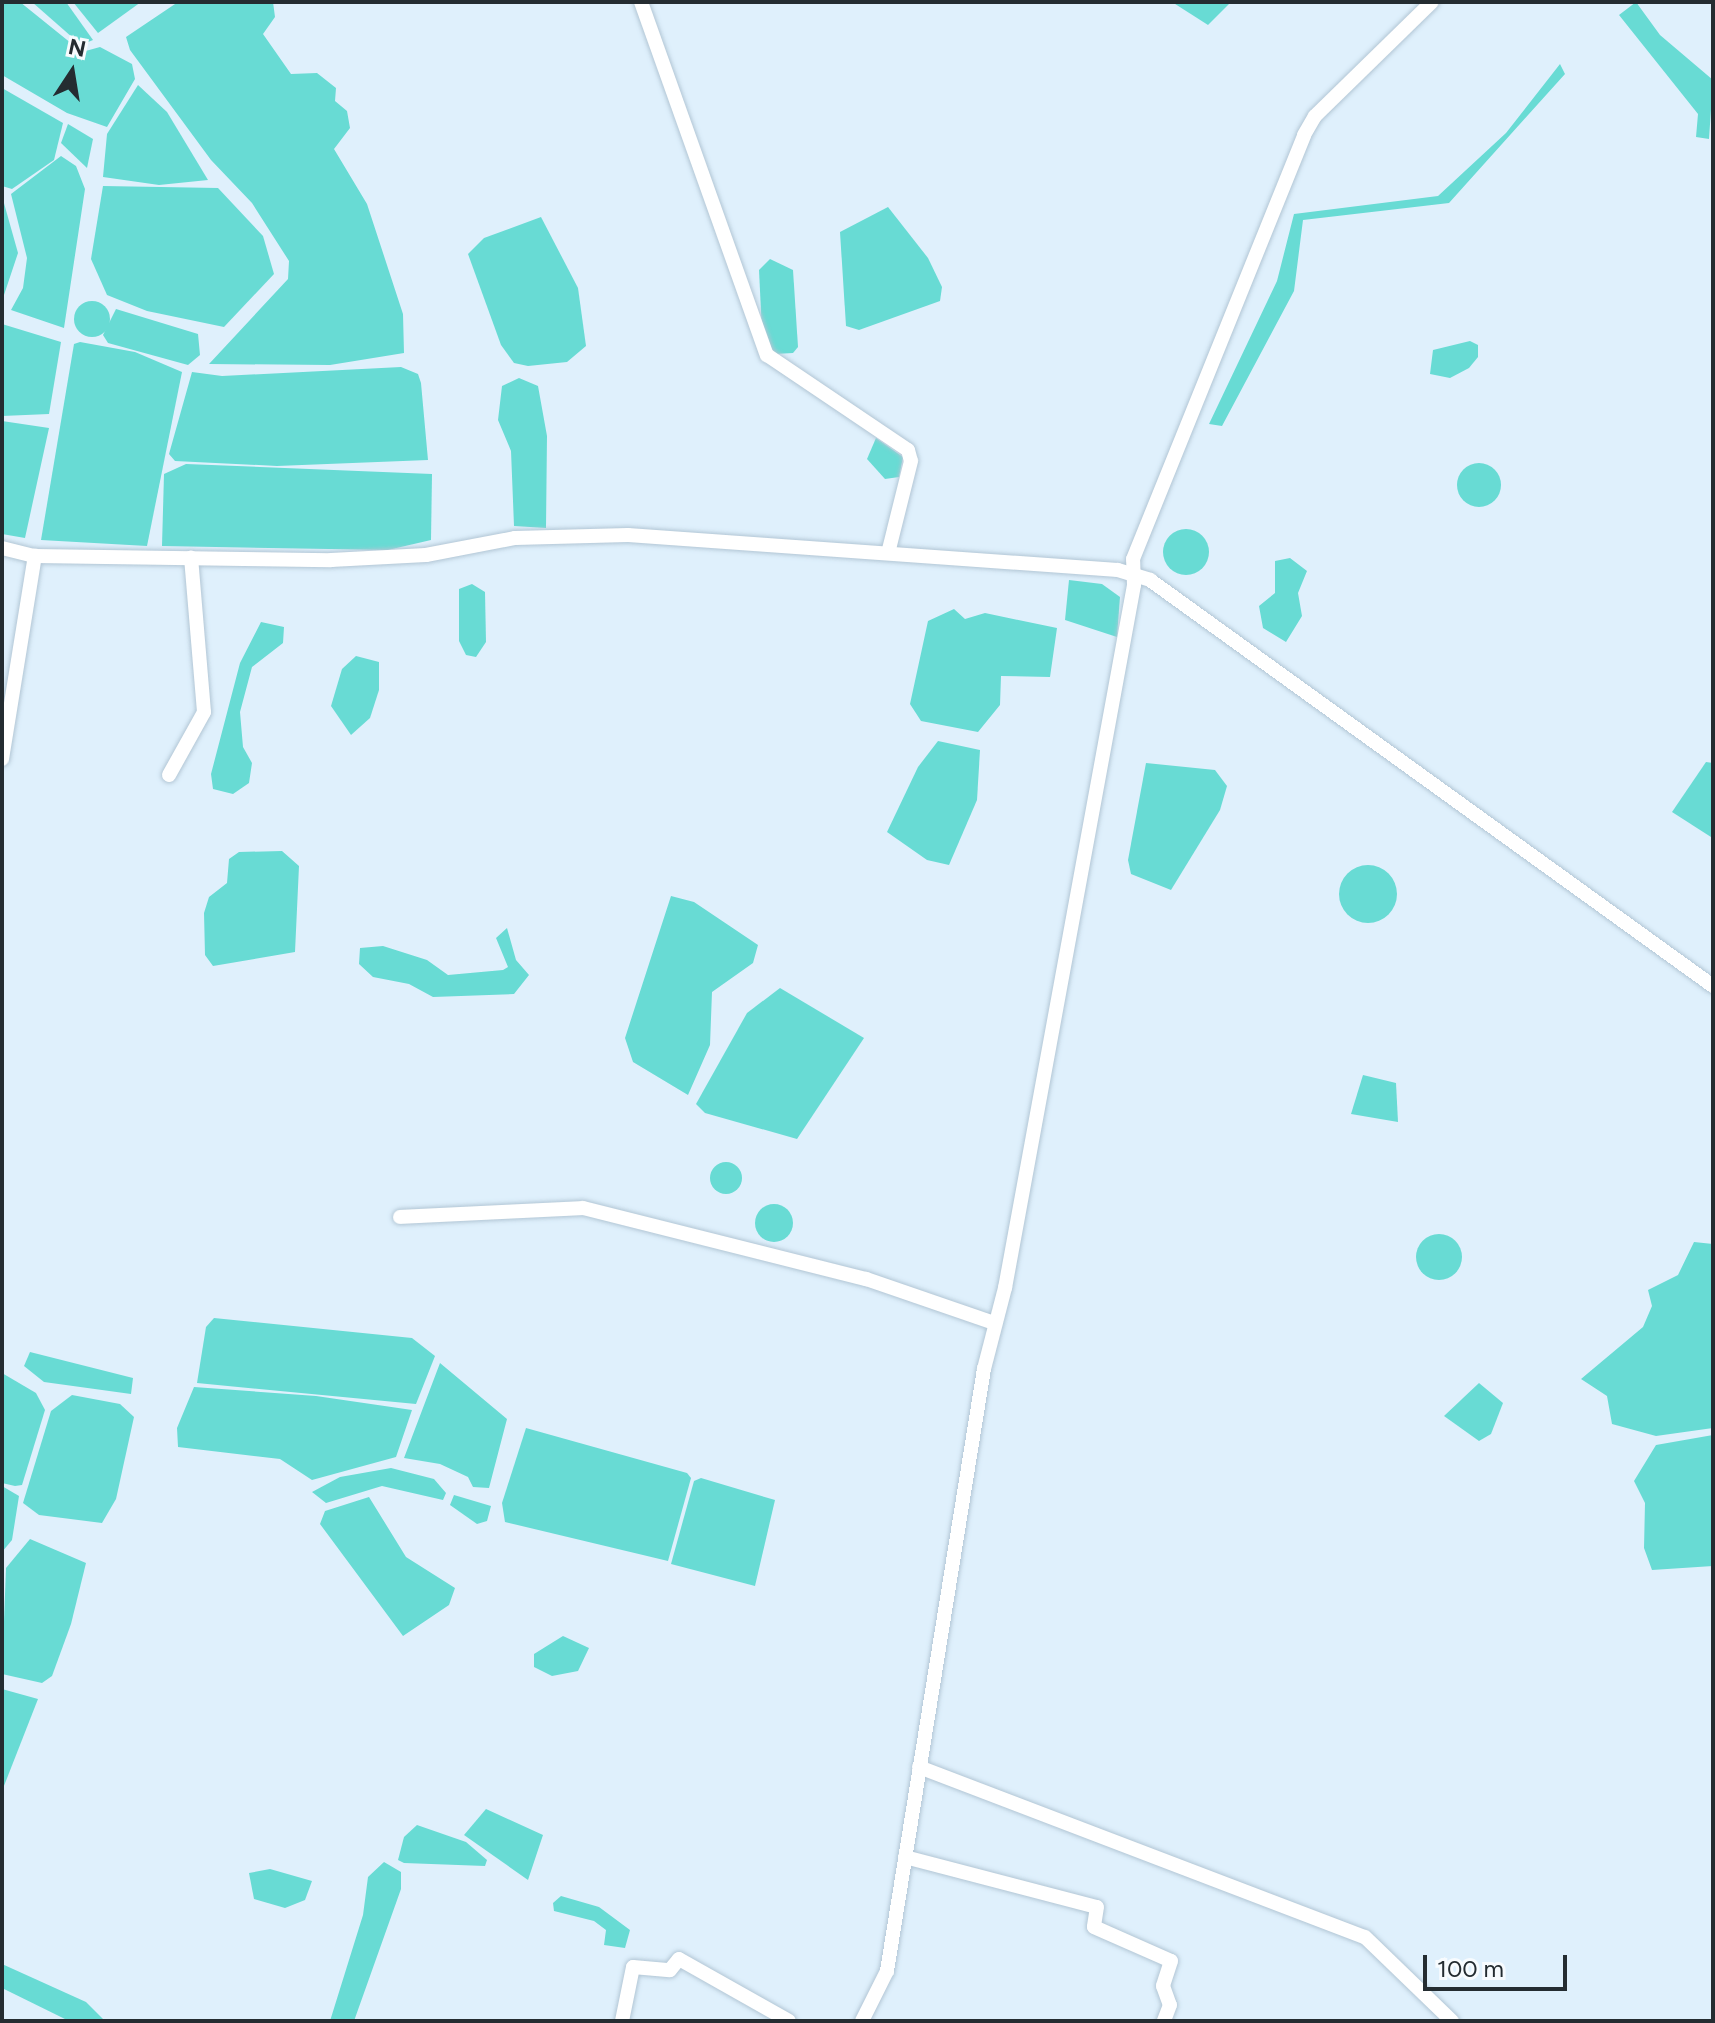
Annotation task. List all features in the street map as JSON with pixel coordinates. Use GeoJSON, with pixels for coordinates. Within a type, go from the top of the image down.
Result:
{"type":"FeatureCollection","features":[{"type":"Feature","properties":{"kind":"street"},"geometry":{"type":"LineString","coordinates":[[641,2],[767,355],[908,450],[911,461],[889,549]]}},
{"type":"Feature","properties":{"kind":"street"},"geometry":{"type":"LineString","coordinates":[[862,2021],[887,1971],[994,1323],[1134,575],[1133,559],[1304,135],[1315,116],[1432,2]]}},
{"type":"Feature","properties":{"kind":"street"},"geometry":{"type":"LineString","coordinates":[[2,548],[35,556],[364,559],[515,538],[628,535],[889,549],[1134,575],[1150,580],[1713,986]]}},
{"type":"Feature","properties":{"kind":"street"},"geometry":{"type":"LineString","coordinates":[[2,759],[35,556]]}},
{"type":"Feature","properties":{"kind":"street"},"geometry":{"type":"LineString","coordinates":[[169,775],[204,712],[191,558]]}},
{"type":"Feature","properties":{"kind":"street"},"geometry":{"type":"LineString","coordinates":[[400,1217],[583,1208],[866,1279],[994,1323]]}},
{"type":"Feature","properties":{"kind":"street"},"geometry":{"type":"LineString","coordinates":[[919,1767],[1365,1937],[1452,2021]]}},
{"type":"Feature","properties":{"kind":"street"},"geometry":{"type":"LineString","coordinates":[[905,1857],[1097,1907],[1094,1927],[1171,1961],[1163,1986],[1170,2005],[1164,2021]]}},
{"type":"Feature","properties":{"kind":"street"},"geometry":{"type":"LineString","coordinates":[[622,2021],[633,1967],[670,1970],[679,1959],[789,2021]]}},
{"type":"Feature","properties":{"kind":"shaded area"},"geometry":{"type":"Polygon","coordinates":[[[2,2],[20,2],[82,52],[100,47],[132,64],[135,79],[107,127],[67,113],[2,75],[2,2]]]}},
{"type":"Feature","properties":{"kind":"shaded area"},"geometry":{"type":"Polygon","coordinates":[[[32,2],[66,2],[93,40],[81,45],[32,2]]]}},
{"type":"Feature","properties":{"kind":"shaded area"},"geometry":{"type":"Polygon","coordinates":[[[73,2],[141,2],[98,33],[73,2]]]}},
{"type":"Feature","properties":{"kind":"shaded area"},"geometry":{"type":"Polygon","coordinates":[[[178,2],[273,2],[275,17],[263,34],[291,74],[317,73],[336,88],[335,101],[347,111],[350,128],[334,149],[367,204],[403,314],[404,353],[330,365],[209,364],[288,279],[289,261],[252,203],[211,160],[130,50],[126,37],[178,2]]]}},
{"type":"Feature","properties":{"kind":"shaded area"},"geometry":{"type":"Polygon","coordinates":[[[1172,2],[1231,2],[1208,25],[1172,2]]]}},
{"type":"Feature","properties":{"kind":"shaded area"},"geometry":{"type":"Polygon","coordinates":[[[1636,2],[1660,35],[1713,80],[1709,139],[1696,137],[1698,114],[1619,15],[1636,2]]]}},
{"type":"Feature","properties":{"kind":"shaded area"},"geometry":{"type":"Polygon","coordinates":[[[1560,64],[1565,74],[1449,203],[1303,220],[1294,291],[1222,426],[1209,424],[1277,281],[1294,214],[1438,196],[1506,133],[1560,64]]]}},
{"type":"Feature","properties":{"kind":"shaded area"},"geometry":{"type":"Polygon","coordinates":[[[138,85],[167,112],[208,180],[159,185],[103,177],[107,134],[138,85]]]}},
{"type":"Feature","properties":{"kind":"shaded area"},"geometry":{"type":"Polygon","coordinates":[[[2,88],[63,123],[54,160],[12,189],[2,186],[2,88]]]}},
{"type":"Feature","properties":{"kind":"shaded area"},"geometry":{"type":"Polygon","coordinates":[[[68,124],[93,139],[87,168],[61,143],[68,124]]]}},
{"type":"Feature","properties":{"kind":"shaded area"},"geometry":{"type":"Polygon","coordinates":[[[61,156],[76,166],[85,189],[64,328],[11,310],[23,288],[27,258],[11,194],[61,156]]]}},
{"type":"Feature","properties":{"kind":"shaded area"},"geometry":{"type":"Polygon","coordinates":[[[103,186],[218,188],[263,236],[274,274],[224,327],[147,311],[107,295],[91,259],[103,186]]]}},
{"type":"Feature","properties":{"kind":"shaded area"},"geometry":{"type":"Polygon","coordinates":[[[2,196],[18,253],[2,301],[2,196]]]}},
{"type":"Feature","properties":{"kind":"shaded area"},"geometry":{"type":"Polygon","coordinates":[[[888,207],[928,258],[942,287],[940,301],[859,330],[846,326],[840,232],[888,207]]]}},
{"type":"Feature","properties":{"kind":"shaded area"},"geometry":{"type":"Polygon","coordinates":[[[541,217],[578,288],[586,346],[567,362],[528,366],[514,363],[501,345],[468,254],[484,238],[541,217]]]}},
{"type":"Feature","properties":{"kind":"shaded area"},"geometry":{"type":"Polygon","coordinates":[[[770,259],[793,270],[798,347],[793,353],[775,354],[762,332],[759,270],[770,259]]]}},
{"type":"Feature","properties":{"kind":"shaded area"},"geometry":{"type":"Polygon","coordinates":[[[92,301],[105,306],[110,319],[105,332],[92,337],[79,332],[74,319],[79,306],[92,301]]]}},
{"type":"Feature","properties":{"kind":"shaded area"},"geometry":{"type":"Polygon","coordinates":[[[116,309],[198,334],[200,355],[188,365],[108,343],[103,335],[116,309]]]}},
{"type":"Feature","properties":{"kind":"shaded area"},"geometry":{"type":"Polygon","coordinates":[[[2,324],[61,342],[49,414],[2,416],[2,324]]]}},
{"type":"Feature","properties":{"kind":"shaded area"},"geometry":{"type":"Polygon","coordinates":[[[1470,341],[1478,345],[1478,357],[1469,368],[1450,378],[1430,374],[1433,350],[1470,341]]]}},
{"type":"Feature","properties":{"kind":"shaded area"},"geometry":{"type":"Polygon","coordinates":[[[80,342],[135,352],[182,372],[147,546],[41,540],[74,344],[80,342]]]}},
{"type":"Feature","properties":{"kind":"shaded area"},"geometry":{"type":"Polygon","coordinates":[[[401,367],[418,374],[421,383],[428,460],[277,466],[175,461],[169,454],[192,372],[222,376],[401,367]]]}},
{"type":"Feature","properties":{"kind":"shaded area"},"geometry":{"type":"Polygon","coordinates":[[[519,378],[538,386],[547,436],[546,528],[514,526],[511,451],[498,420],[502,386],[519,378]]]}},
{"type":"Feature","properties":{"kind":"shaded area"},"geometry":{"type":"Polygon","coordinates":[[[2,421],[49,428],[25,538],[2,534],[2,421]]]}},
{"type":"Feature","properties":{"kind":"shaded area"},"geometry":{"type":"Polygon","coordinates":[[[876,438],[903,457],[899,477],[885,479],[867,459],[876,438]]]}},
{"type":"Feature","properties":{"kind":"shaded area"},"geometry":{"type":"Polygon","coordinates":[[[1479,463],[1495,469],[1501,485],[1495,501],[1479,507],[1463,501],[1457,485],[1463,469],[1479,463]]]}},
{"type":"Feature","properties":{"kind":"shaded area"},"geometry":{"type":"Polygon","coordinates":[[[186,464],[432,474],[431,540],[388,550],[162,546],[164,474],[186,464]]]}},
{"type":"Feature","properties":{"kind":"shaded area"},"geometry":{"type":"Polygon","coordinates":[[[1186,529],[1202,536],[1209,552],[1202,568],[1186,575],[1170,568],[1163,552],[1170,536],[1186,529]]]}},
{"type":"Feature","properties":{"kind":"shaded area"},"geometry":{"type":"Polygon","coordinates":[[[1290,558],[1307,571],[1298,593],[1302,616],[1286,642],[1263,628],[1259,606],[1275,593],[1275,561],[1290,558]]]}},
{"type":"Feature","properties":{"kind":"shaded area"},"geometry":{"type":"Polygon","coordinates":[[[1069,580],[1102,584],[1120,597],[1117,637],[1065,620],[1069,580]]]}},
{"type":"Feature","properties":{"kind":"shaded area"},"geometry":{"type":"Polygon","coordinates":[[[472,584],[485,592],[486,642],[476,657],[466,655],[459,641],[459,589],[472,584]]]}},
{"type":"Feature","properties":{"kind":"shaded area"},"geometry":{"type":"Polygon","coordinates":[[[954,609],[965,619],[985,613],[1057,628],[1050,677],[1001,676],[1000,705],[978,732],[921,721],[910,704],[928,621],[954,609]]]}},
{"type":"Feature","properties":{"kind":"shaded area"},"geometry":{"type":"Polygon","coordinates":[[[261,622],[284,627],[283,643],[252,667],[240,712],[243,747],[252,763],[249,783],[233,794],[213,789],[211,774],[240,663],[261,622]]]}},
{"type":"Feature","properties":{"kind":"shaded area"},"geometry":{"type":"Polygon","coordinates":[[[356,656],[379,662],[379,690],[370,718],[351,735],[331,706],[342,669],[356,656]]]}},
{"type":"Feature","properties":{"kind":"shaded area"},"geometry":{"type":"Polygon","coordinates":[[[938,741],[980,750],[977,800],[949,865],[927,860],[887,832],[918,767],[938,741]]]}},
{"type":"Feature","properties":{"kind":"shaded area"},"geometry":{"type":"Polygon","coordinates":[[[1706,762],[1713,763],[1711,837],[1672,812],[1706,762]]]}},
{"type":"Feature","properties":{"kind":"shaded area"},"geometry":{"type":"Polygon","coordinates":[[[1146,763],[1215,770],[1227,786],[1220,810],[1171,890],[1131,874],[1128,860],[1146,763]]]}},
{"type":"Feature","properties":{"kind":"shaded area"},"geometry":{"type":"Polygon","coordinates":[[[282,851],[299,866],[295,952],[213,966],[205,955],[204,913],[209,897],[227,883],[229,859],[239,852],[282,851]]]}},
{"type":"Feature","properties":{"kind":"shaded area"},"geometry":{"type":"Polygon","coordinates":[[[1368,865],[1388,874],[1397,894],[1388,914],[1368,923],[1348,914],[1339,894],[1348,874],[1368,865]]]}},
{"type":"Feature","properties":{"kind":"shaded area"},"geometry":{"type":"Polygon","coordinates":[[[671,896],[694,902],[758,945],[753,963],[712,992],[710,1045],[688,1095],[633,1062],[625,1038],[671,896]]]}},
{"type":"Feature","properties":{"kind":"shaded area"},"geometry":{"type":"Polygon","coordinates":[[[507,928],[516,960],[529,975],[514,994],[433,997],[409,984],[373,977],[359,964],[360,948],[383,946],[427,960],[448,975],[503,970],[508,967],[496,938],[507,928]]]}},
{"type":"Feature","properties":{"kind":"shaded area"},"geometry":{"type":"Polygon","coordinates":[[[780,988],[864,1038],[797,1139],[705,1113],[696,1104],[747,1013],[780,988]]]}},
{"type":"Feature","properties":{"kind":"shaded area"},"geometry":{"type":"Polygon","coordinates":[[[1363,1075],[1396,1083],[1398,1122],[1351,1114],[1363,1075]]]}},
{"type":"Feature","properties":{"kind":"shaded area"},"geometry":{"type":"Polygon","coordinates":[[[726,1162],[737,1167],[742,1178],[737,1189],[726,1194],[715,1189],[710,1178],[715,1167],[726,1162]]]}},
{"type":"Feature","properties":{"kind":"shaded area"},"geometry":{"type":"Polygon","coordinates":[[[774,1204],[787,1210],[793,1223],[787,1236],[774,1242],[761,1236],[755,1223],[761,1210],[774,1204]]]}},
{"type":"Feature","properties":{"kind":"shaded area"},"geometry":{"type":"Polygon","coordinates":[[[1439,1234],[1455,1241],[1462,1257],[1455,1273],[1439,1280],[1423,1273],[1416,1257],[1423,1241],[1439,1234]]]}},
{"type":"Feature","properties":{"kind":"shaded area"},"geometry":{"type":"Polygon","coordinates":[[[1694,1242],[1713,1244],[1713,1428],[1656,1436],[1612,1424],[1607,1396],[1581,1379],[1643,1327],[1652,1306],[1648,1290],[1678,1275],[1694,1242]]]}},
{"type":"Feature","properties":{"kind":"shaded area"},"geometry":{"type":"Polygon","coordinates":[[[214,1318],[412,1338],[435,1356],[416,1404],[197,1383],[206,1327],[214,1318]]]}},
{"type":"Feature","properties":{"kind":"shaded area"},"geometry":{"type":"Polygon","coordinates":[[[30,1352],[133,1378],[131,1394],[44,1382],[24,1366],[30,1352]]]}},
{"type":"Feature","properties":{"kind":"shaded area"},"geometry":{"type":"Polygon","coordinates":[[[440,1363],[507,1419],[489,1488],[473,1487],[468,1477],[440,1464],[404,1458],[440,1363]]]}},
{"type":"Feature","properties":{"kind":"shaded area"},"geometry":{"type":"Polygon","coordinates":[[[2,1373],[36,1393],[45,1410],[22,1485],[2,1483],[2,1373]]]}},
{"type":"Feature","properties":{"kind":"shaded area"},"geometry":{"type":"Polygon","coordinates":[[[1479,1383],[1503,1403],[1491,1434],[1479,1441],[1444,1416],[1479,1383]]]}},
{"type":"Feature","properties":{"kind":"shaded area"},"geometry":{"type":"Polygon","coordinates":[[[194,1387],[316,1396],[412,1410],[396,1457],[312,1480],[280,1459],[178,1447],[177,1428],[194,1387]]]}},
{"type":"Feature","properties":{"kind":"shaded area"},"geometry":{"type":"Polygon","coordinates":[[[72,1395],[120,1404],[134,1417],[116,1499],[102,1523],[39,1515],[23,1503],[51,1411],[72,1395]]]}},
{"type":"Feature","properties":{"kind":"shaded area"},"geometry":{"type":"Polygon","coordinates":[[[526,1428],[687,1473],[691,1478],[668,1561],[505,1522],[502,1503],[526,1428]]]}},
{"type":"Feature","properties":{"kind":"shaded area"},"geometry":{"type":"Polygon","coordinates":[[[1713,1435],[1713,1566],[1652,1570],[1644,1548],[1645,1503],[1634,1481],[1656,1445],[1713,1435]]]}},
{"type":"Feature","properties":{"kind":"shaded area"},"geometry":{"type":"Polygon","coordinates":[[[391,1468],[434,1479],[446,1493],[443,1500],[382,1486],[326,1503],[312,1492],[340,1477],[391,1468]]]}},
{"type":"Feature","properties":{"kind":"shaded area"},"geometry":{"type":"Polygon","coordinates":[[[701,1478],[775,1500],[755,1586],[671,1564],[694,1481],[701,1478]]]}},
{"type":"Feature","properties":{"kind":"shaded area"},"geometry":{"type":"Polygon","coordinates":[[[2,1486],[19,1496],[12,1540],[2,1552],[2,1486]]]}},
{"type":"Feature","properties":{"kind":"shaded area"},"geometry":{"type":"Polygon","coordinates":[[[454,1495],[491,1506],[487,1521],[477,1524],[450,1505],[454,1495]]]}},
{"type":"Feature","properties":{"kind":"shaded area"},"geometry":{"type":"Polygon","coordinates":[[[369,1497],[406,1557],[455,1588],[449,1605],[403,1636],[320,1524],[325,1511],[369,1497]]]}},
{"type":"Feature","properties":{"kind":"shaded area"},"geometry":{"type":"Polygon","coordinates":[[[30,1539],[86,1563],[71,1624],[52,1676],[42,1683],[2,1674],[6,1568],[30,1539]]]}},
{"type":"Feature","properties":{"kind":"shaded area"},"geometry":{"type":"Polygon","coordinates":[[[563,1636],[589,1648],[578,1671],[552,1676],[534,1667],[534,1654],[563,1636]]]}},
{"type":"Feature","properties":{"kind":"shaded area"},"geometry":{"type":"Polygon","coordinates":[[[2,1689],[38,1699],[2,1791],[2,1689]]]}},
{"type":"Feature","properties":{"kind":"shaded area"},"geometry":{"type":"Polygon","coordinates":[[[486,1809],[543,1835],[528,1880],[464,1835],[486,1809]]]}},
{"type":"Feature","properties":{"kind":"shaded area"},"geometry":{"type":"Polygon","coordinates":[[[417,1825],[466,1842],[487,1860],[485,1866],[404,1863],[398,1860],[404,1837],[417,1825]]]}},
{"type":"Feature","properties":{"kind":"shaded area"},"geometry":{"type":"Polygon","coordinates":[[[384,1862],[401,1872],[401,1889],[354,2021],[330,2021],[363,1915],[368,1877],[384,1862]]]}},
{"type":"Feature","properties":{"kind":"shaded area"},"geometry":{"type":"Polygon","coordinates":[[[270,1869],[312,1881],[305,1900],[285,1908],[254,1899],[249,1873],[270,1869]]]}},
{"type":"Feature","properties":{"kind":"shaded area"},"geometry":{"type":"Polygon","coordinates":[[[561,1896],[599,1907],[630,1930],[625,1948],[604,1945],[606,1930],[594,1921],[554,1911],[553,1903],[561,1896]]]}},
{"type":"Feature","properties":{"kind":"shaded area"},"geometry":{"type":"Polygon","coordinates":[[[2,1964],[86,2002],[105,2021],[69,2021],[2,1988],[2,1964]]]}}]}
